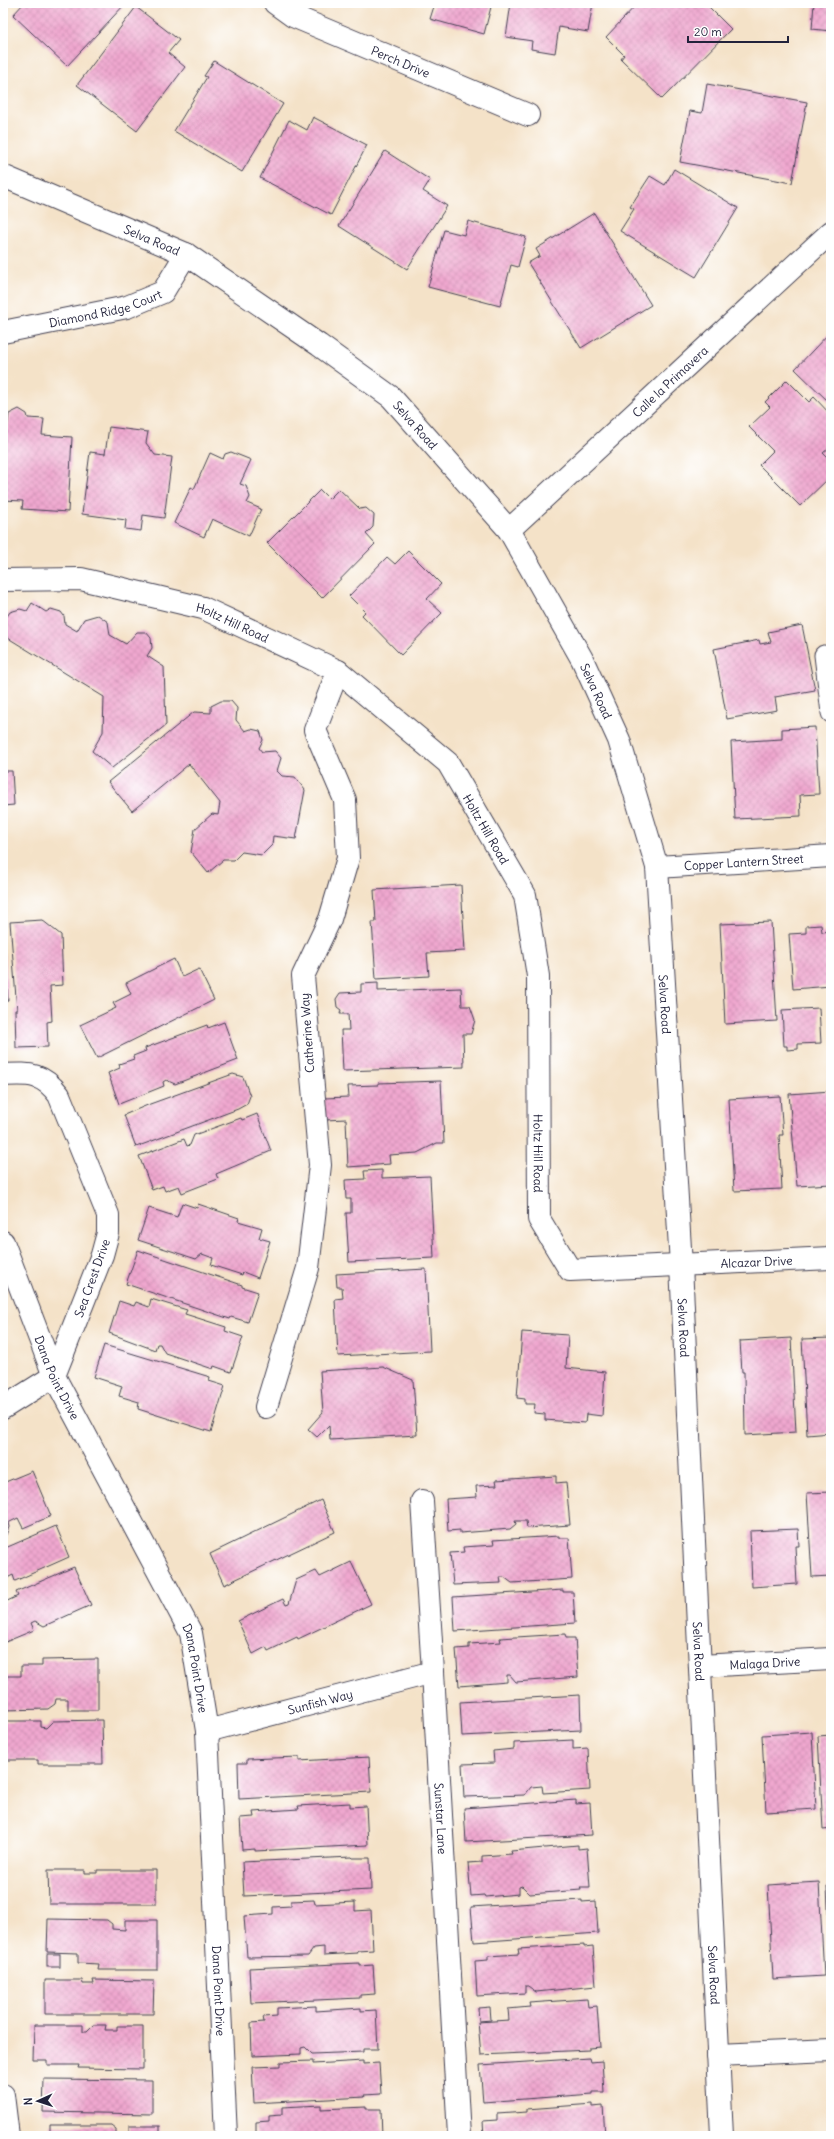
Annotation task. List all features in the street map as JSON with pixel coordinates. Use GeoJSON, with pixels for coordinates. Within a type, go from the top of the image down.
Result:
{"type":"FeatureCollection","features":[{"type":"Feature","properties":{"kind":"street","name":"Perch Drive"},"geometry":{"type":"LineString","coordinates":[[275,3],[293,16],[528,115]]}},
{"type":"Feature","properties":{"kind":"street","name":"Selva Road"},"geometry":{"type":"LineString","coordinates":[[3,176],[186,254],[319,345],[391,397],[509,530],[582,659],[619,740],[657,867],[682,1265],[722,2136]]}},
{"type":"Feature","properties":{"kind":"street","name":"Calle la Primavera"},"geometry":{"type":"LineString","coordinates":[[509,530],[831,232]]}},
{"type":"Feature","properties":{"kind":"street","name":"Diamond Ridge Court"},"geometry":{"type":"LineString","coordinates":[[3,332],[127,307],[163,292],[186,254]]}},
{"type":"Feature","properties":{"kind":"street","name":"Holtz Hill Road"},"geometry":{"type":"LineString","coordinates":[[3,580],[81,580],[203,608],[338,671],[448,763],[526,895],[538,976],[539,1219],[570,1270],[682,1265]]}},
{"type":"Feature","properties":{"kind":"street","name":"Catherine Way"},"geometry":{"type":"LineString","coordinates":[[266,1407],[308,1268],[320,1165],[303,976],[330,919],[348,858],[345,800],[315,730],[338,671]]}},
{"type":"Feature","properties":{"kind":"street","name":"Copper Lantern Street"},"geometry":{"type":"LineString","coordinates":[[657,867],[831,856]]}},
{"type":"Feature","properties":{"kind":"street","name":"Sea Crest Drive"},"geometry":{"type":"LineString","coordinates":[[3,1075],[25,1074],[47,1080],[62,1101],[108,1215],[108,1232],[100,1263],[54,1376]]}},
{"type":"Feature","properties":{"kind":"street","name":"Dana Point Drive"},"geometry":{"type":"LineString","coordinates":[[3,1242],[54,1376],[191,1633],[206,1731],[226,2136]]}},
{"type":"Feature","properties":{"kind":"street","name":"Alcazar Drive"},"geometry":{"type":"LineString","coordinates":[[682,1265],[831,1258]]}},
{"type":"Feature","properties":{"kind":"street"},"geometry":{"type":"LineString","coordinates":[[3,1408],[54,1376]]}},
{"type":"Feature","properties":{"kind":"street","name":"Sunstar Lane"},"geometry":{"type":"LineString","coordinates":[[422,1501],[434,1672],[459,2136]]}},
{"type":"Feature","properties":{"kind":"street","name":"Malaga Drive"},"geometry":{"type":"LineString","coordinates":[[700,1666],[831,1659]]}},
{"type":"Feature","properties":{"kind":"street","name":"Sunfish Way"},"geometry":{"type":"LineString","coordinates":[[206,1731],[434,1672]]}},
{"type":"Feature","properties":{"kind":"street"},"geometry":{"type":"LineString","coordinates":[[718,2055],[831,2050]]}},
{"type":"Feature","properties":{"kind":"street"},"geometry":{"type":"LineString","coordinates":[[3,2095],[8,2136]]}},
{"type":"Feature","properties":{"kind":"lane"},"geometry":{"type":"LineString","coordinates":[[824,655],[831,712]]}},
{"type":"Feature","properties":{"kind":"building"},"geometry":{"type":"Polygon","coordinates":[[[24,3],[126,3],[67,66],[13,15],[24,3]]]}},
{"type":"Feature","properties":{"kind":"building"},"geometry":{"type":"Polygon","coordinates":[[[435,3],[492,3],[484,34],[430,19],[435,3]]]}},
{"type":"Feature","properties":{"kind":"building"},"geometry":{"type":"Polygon","coordinates":[[[511,3],[593,3],[588,32],[559,27],[555,53],[531,49],[532,41],[506,37],[511,3]]]}},
{"type":"Feature","properties":{"kind":"building"},"geometry":{"type":"Polygon","coordinates":[[[638,3],[705,3],[731,29],[662,99],[621,59],[624,55],[606,37],[638,3]]]}},
{"type":"Feature","properties":{"kind":"building"},"geometry":{"type":"Polygon","coordinates":[[[814,3],[831,3],[831,31],[812,29],[814,3]]]}},
{"type":"Feature","properties":{"kind":"building"},"geometry":{"type":"Polygon","coordinates":[[[136,7],[179,40],[168,53],[185,67],[137,131],[77,85],[136,7]]]}},
{"type":"Feature","properties":{"kind":"building"},"geometry":{"type":"Polygon","coordinates":[[[214,61],[283,104],[242,172],[174,131],[207,77],[204,76],[214,61]]]}},
{"type":"Feature","properties":{"kind":"building"},"geometry":{"type":"Polygon","coordinates":[[[707,84],[807,102],[792,183],[680,162],[690,111],[702,113],[707,84]]]}},
{"type":"Feature","properties":{"kind":"building"},"geometry":{"type":"Polygon","coordinates":[[[313,117],[367,145],[331,215],[260,178],[289,120],[307,130],[313,117]]]}},
{"type":"Feature","properties":{"kind":"building"},"geometry":{"type":"Polygon","coordinates":[[[385,151],[430,180],[423,191],[447,206],[407,269],[339,226],[385,151]]]}},
{"type":"Feature","properties":{"kind":"building"},"geometry":{"type":"Polygon","coordinates":[[[674,169],[738,208],[696,277],[620,231],[634,209],[630,207],[650,176],[665,185],[674,169]]]}},
{"type":"Feature","properties":{"kind":"building"},"geometry":{"type":"Polygon","coordinates":[[[594,213],[651,305],[581,348],[528,263],[540,256],[536,249],[594,213]]]}},
{"type":"Feature","properties":{"kind":"building"},"geometry":{"type":"Polygon","coordinates":[[[468,221],[526,237],[518,267],[511,265],[500,306],[428,287],[444,230],[464,235],[468,221]]]}},
{"type":"Feature","properties":{"kind":"building"},"geometry":{"type":"Polygon","coordinates":[[[831,331],[831,404],[795,369],[831,331]]]}},
{"type":"Feature","properties":{"kind":"building"},"geometry":{"type":"Polygon","coordinates":[[[787,380],[809,402],[814,397],[831,415],[831,446],[823,453],[831,461],[831,476],[800,506],[759,465],[773,451],[749,427],[770,407],[765,402],[787,380]]]}},
{"type":"Feature","properties":{"kind":"building"},"geometry":{"type":"Polygon","coordinates":[[[19,409],[27,414],[28,418],[44,419],[42,435],[72,437],[68,512],[22,509],[23,501],[3,500],[3,429],[7,429],[9,414],[19,409]]]}},
{"type":"Feature","properties":{"kind":"building"},"geometry":{"type":"Polygon","coordinates":[[[109,427],[148,432],[146,443],[155,455],[172,457],[164,518],[143,515],[141,531],[125,529],[126,520],[82,514],[90,452],[105,454],[109,427]]]}},
{"type":"Feature","properties":{"kind":"building"},"geometry":{"type":"Polygon","coordinates":[[[231,452],[251,460],[240,484],[246,486],[250,497],[247,503],[261,509],[249,536],[212,519],[204,537],[174,523],[191,487],[194,489],[210,453],[223,459],[225,454],[231,452]]]}},
{"type":"Feature","properties":{"kind":"building"},"geometry":{"type":"Polygon","coordinates":[[[339,489],[360,509],[366,508],[374,515],[373,527],[366,534],[375,544],[322,598],[267,543],[320,490],[329,499],[339,489]]]}},
{"type":"Feature","properties":{"kind":"building"},"geometry":{"type":"Polygon","coordinates":[[[408,551],[441,584],[427,599],[442,613],[401,655],[362,615],[365,612],[349,596],[387,557],[395,564],[408,551]]]}},
{"type":"Feature","properties":{"kind":"building"},"geometry":{"type":"Polygon","coordinates":[[[32,603],[46,612],[51,609],[61,612],[64,616],[65,624],[77,631],[84,619],[98,615],[108,622],[110,635],[126,644],[137,632],[146,632],[151,638],[152,648],[147,656],[164,667],[166,725],[112,768],[92,751],[103,732],[104,697],[8,638],[5,634],[3,622],[10,612],[20,609],[27,611],[32,603]]]}},
{"type":"Feature","properties":{"kind":"building"},"geometry":{"type":"Polygon","coordinates":[[[802,625],[815,690],[775,697],[777,710],[727,719],[714,649],[759,640],[760,644],[771,642],[768,632],[802,625]]]}},
{"type":"Feature","properties":{"kind":"building"},"geometry":{"type":"Polygon","coordinates":[[[221,701],[231,701],[237,708],[236,720],[245,731],[251,729],[260,731],[263,740],[259,748],[262,752],[275,751],[281,758],[277,771],[282,776],[295,777],[305,790],[296,839],[273,836],[272,845],[262,855],[242,852],[234,860],[223,860],[208,873],[191,852],[195,829],[212,814],[218,815],[220,803],[189,764],[132,811],[108,782],[194,712],[211,713],[211,706],[221,701]]]}},
{"type":"Feature","properties":{"kind":"building"},"geometry":{"type":"Polygon","coordinates":[[[815,727],[819,794],[800,795],[801,816],[735,819],[731,742],[782,739],[782,729],[815,727]]]}},
{"type":"Feature","properties":{"kind":"building"},"geometry":{"type":"Polygon","coordinates":[[[3,771],[12,771],[14,805],[3,806],[3,771]]]}},
{"type":"Feature","properties":{"kind":"building"},"geometry":{"type":"Polygon","coordinates":[[[461,885],[465,951],[427,953],[429,976],[376,979],[372,922],[376,922],[374,890],[461,885]]]}},
{"type":"Feature","properties":{"kind":"building"},"geometry":{"type":"Polygon","coordinates":[[[42,920],[61,935],[63,985],[50,986],[52,1021],[47,1022],[48,1047],[16,1048],[15,1010],[17,1010],[10,922],[42,920]]]}},
{"type":"Feature","properties":{"kind":"building"},"geometry":{"type":"Polygon","coordinates":[[[771,922],[777,1021],[725,1024],[720,924],[771,922]]]}},
{"type":"Feature","properties":{"kind":"building"},"geometry":{"type":"Polygon","coordinates":[[[821,925],[822,932],[831,931],[831,986],[793,989],[789,934],[806,933],[806,926],[821,925]]]}},
{"type":"Feature","properties":{"kind":"building"},"geometry":{"type":"Polygon","coordinates":[[[3,954],[5,954],[8,1001],[3,1002],[3,954]]]}},
{"type":"Feature","properties":{"kind":"building"},"geometry":{"type":"Polygon","coordinates":[[[174,959],[182,977],[199,969],[214,1000],[97,1058],[80,1025],[116,1008],[113,1003],[131,994],[126,983],[174,959]]]}},
{"type":"Feature","properties":{"kind":"building"},"geometry":{"type":"Polygon","coordinates":[[[378,983],[378,991],[461,988],[462,1006],[470,1006],[475,1020],[471,1034],[463,1034],[464,1067],[343,1071],[341,1030],[349,1030],[348,1014],[340,1014],[341,1010],[337,1007],[336,999],[340,993],[361,992],[361,984],[378,983]]]}},
{"type":"Feature","properties":{"kind":"building"},"geometry":{"type":"Polygon","coordinates":[[[819,1008],[821,1043],[798,1044],[798,1049],[787,1050],[787,1046],[784,1046],[782,1010],[819,1008]]]}},
{"type":"Feature","properties":{"kind":"building"},"geometry":{"type":"Polygon","coordinates":[[[224,1022],[238,1060],[175,1084],[166,1080],[163,1082],[164,1086],[119,1104],[108,1073],[120,1068],[119,1064],[134,1059],[133,1056],[146,1051],[145,1048],[207,1025],[208,1028],[224,1022]]]}},
{"type":"Feature","properties":{"kind":"building"},"geometry":{"type":"Polygon","coordinates":[[[233,1074],[243,1077],[250,1096],[247,1104],[238,1109],[136,1147],[124,1115],[233,1074]]]}},
{"type":"Feature","properties":{"kind":"building"},"geometry":{"type":"Polygon","coordinates":[[[441,1081],[444,1143],[437,1143],[417,1153],[389,1155],[390,1164],[348,1167],[346,1119],[325,1120],[324,1098],[349,1097],[348,1086],[378,1085],[378,1083],[441,1081]]]}},
{"type":"Feature","properties":{"kind":"building"},"geometry":{"type":"Polygon","coordinates":[[[831,1091],[831,1184],[797,1186],[789,1094],[831,1091]]]}},
{"type":"Feature","properties":{"kind":"building"},"geometry":{"type":"Polygon","coordinates":[[[780,1096],[783,1135],[779,1135],[782,1189],[734,1191],[729,1099],[780,1096]]]}},
{"type":"Feature","properties":{"kind":"building"},"geometry":{"type":"Polygon","coordinates":[[[257,1114],[271,1151],[216,1174],[218,1179],[182,1193],[179,1186],[165,1191],[163,1186],[152,1190],[139,1156],[184,1139],[187,1146],[190,1145],[194,1135],[241,1118],[242,1120],[257,1114]]]}},
{"type":"Feature","properties":{"kind":"building"},"geometry":{"type":"Polygon","coordinates":[[[382,1170],[382,1178],[430,1176],[434,1258],[349,1262],[346,1213],[351,1213],[351,1199],[346,1199],[345,1180],[365,1179],[364,1171],[382,1170]]]}},
{"type":"Feature","properties":{"kind":"building"},"geometry":{"type":"Polygon","coordinates":[[[182,1203],[197,1208],[198,1204],[239,1218],[238,1221],[262,1228],[259,1238],[270,1241],[258,1278],[243,1272],[242,1275],[211,1265],[213,1258],[202,1254],[196,1259],[138,1240],[149,1208],[177,1217],[182,1203]]]}},
{"type":"Feature","properties":{"kind":"building"},"geometry":{"type":"Polygon","coordinates":[[[138,1250],[242,1285],[242,1287],[258,1292],[248,1322],[231,1317],[230,1319],[126,1284],[138,1250]]]}},
{"type":"Feature","properties":{"kind":"building"},"geometry":{"type":"Polygon","coordinates":[[[426,1269],[430,1351],[338,1356],[335,1299],[343,1298],[342,1287],[337,1287],[336,1274],[426,1269]]]}},
{"type":"Feature","properties":{"kind":"building"},"geometry":{"type":"Polygon","coordinates":[[[151,1299],[187,1310],[185,1314],[226,1327],[225,1331],[243,1337],[231,1372],[214,1366],[213,1369],[165,1353],[160,1344],[157,1344],[155,1350],[109,1333],[119,1301],[134,1306],[136,1302],[149,1307],[151,1299]]]}},
{"type":"Feature","properties":{"kind":"building"},"geometry":{"type":"Polygon","coordinates":[[[522,1332],[568,1335],[566,1368],[605,1372],[602,1416],[586,1414],[585,1423],[545,1420],[545,1414],[534,1413],[535,1404],[525,1404],[525,1399],[517,1398],[522,1332]]]}},
{"type":"Feature","properties":{"kind":"building"},"geometry":{"type":"Polygon","coordinates":[[[791,1338],[796,1432],[745,1435],[744,1372],[742,1372],[740,1341],[791,1338]]]}},
{"type":"Feature","properties":{"kind":"building"},"geometry":{"type":"Polygon","coordinates":[[[831,1338],[831,1433],[807,1435],[802,1339],[831,1338]]]}},
{"type":"Feature","properties":{"kind":"building"},"geometry":{"type":"Polygon","coordinates":[[[104,1345],[210,1377],[209,1381],[225,1386],[211,1432],[138,1409],[139,1402],[119,1396],[122,1386],[94,1377],[104,1345]]]}},
{"type":"Feature","properties":{"kind":"building"},"geometry":{"type":"Polygon","coordinates":[[[383,1367],[413,1380],[417,1435],[330,1440],[329,1425],[317,1437],[308,1429],[323,1412],[320,1371],[383,1367]]]}},
{"type":"Feature","properties":{"kind":"building"},"geometry":{"type":"Polygon","coordinates":[[[32,1471],[51,1516],[23,1528],[18,1518],[8,1523],[9,1527],[6,1535],[3,1537],[3,1483],[32,1471]]]}},
{"type":"Feature","properties":{"kind":"building"},"geometry":{"type":"Polygon","coordinates":[[[556,1476],[556,1483],[566,1482],[570,1525],[527,1528],[526,1521],[515,1521],[516,1524],[510,1529],[460,1533],[460,1530],[448,1531],[446,1499],[477,1497],[476,1486],[497,1485],[496,1480],[556,1476]]]}},
{"type":"Feature","properties":{"kind":"building"},"geometry":{"type":"Polygon","coordinates":[[[831,1492],[831,1576],[812,1577],[807,1493],[831,1492]]]}},
{"type":"Feature","properties":{"kind":"building"},"geometry":{"type":"Polygon","coordinates":[[[321,1500],[335,1532],[224,1585],[210,1554],[321,1500]]]}},
{"type":"Feature","properties":{"kind":"building"},"geometry":{"type":"Polygon","coordinates":[[[56,1526],[69,1557],[15,1581],[13,1575],[3,1580],[3,1549],[56,1526]]]}},
{"type":"Feature","properties":{"kind":"building"},"geometry":{"type":"Polygon","coordinates":[[[798,1529],[799,1546],[795,1546],[797,1584],[752,1587],[750,1531],[798,1529]]]}},
{"type":"Feature","properties":{"kind":"building"},"geometry":{"type":"Polygon","coordinates":[[[559,1536],[559,1538],[569,1538],[572,1579],[512,1583],[504,1577],[500,1577],[501,1583],[453,1585],[450,1553],[464,1552],[463,1547],[494,1545],[493,1540],[559,1536]]]}},
{"type":"Feature","properties":{"kind":"building"},"geometry":{"type":"Polygon","coordinates":[[[351,1562],[371,1604],[298,1639],[297,1637],[268,1651],[266,1647],[253,1654],[238,1621],[283,1599],[286,1605],[289,1604],[296,1580],[316,1571],[320,1577],[351,1562]]]}},
{"type":"Feature","properties":{"kind":"building"},"geometry":{"type":"Polygon","coordinates":[[[74,1567],[91,1605],[44,1626],[35,1621],[31,1623],[34,1630],[3,1643],[3,1603],[18,1596],[16,1592],[74,1567]]]}},
{"type":"Feature","properties":{"kind":"building"},"geometry":{"type":"Polygon","coordinates":[[[563,1590],[563,1592],[573,1592],[575,1623],[455,1631],[453,1597],[563,1590]]]}},
{"type":"Feature","properties":{"kind":"building"},"geometry":{"type":"Polygon","coordinates":[[[565,1634],[566,1638],[575,1638],[578,1677],[516,1682],[510,1675],[507,1675],[507,1682],[459,1686],[456,1649],[469,1648],[469,1644],[501,1642],[500,1638],[565,1634]]]}},
{"type":"Feature","properties":{"kind":"building"},"geometry":{"type":"Polygon","coordinates":[[[98,1659],[98,1710],[68,1710],[68,1699],[56,1699],[55,1704],[48,1709],[3,1710],[3,1676],[21,1676],[21,1666],[42,1666],[42,1660],[98,1659]]]}},
{"type":"Feature","properties":{"kind":"building"},"geometry":{"type":"Polygon","coordinates":[[[580,1695],[581,1730],[462,1736],[460,1702],[580,1695]]]}},
{"type":"Feature","properties":{"kind":"building"},"geometry":{"type":"Polygon","coordinates":[[[102,1720],[103,1764],[38,1764],[38,1760],[7,1760],[7,1754],[3,1754],[3,1721],[41,1721],[41,1727],[46,1728],[53,1721],[102,1720]]]}},
{"type":"Feature","properties":{"kind":"building"},"geometry":{"type":"Polygon","coordinates":[[[812,1732],[816,1809],[766,1812],[762,1735],[812,1732]]]}},
{"type":"Feature","properties":{"kind":"building"},"geometry":{"type":"Polygon","coordinates":[[[831,1735],[831,1829],[823,1830],[818,1736],[831,1735]]]}},
{"type":"Feature","properties":{"kind":"building"},"geometry":{"type":"Polygon","coordinates":[[[573,1740],[573,1749],[588,1748],[590,1790],[543,1793],[542,1786],[531,1787],[525,1795],[464,1797],[462,1764],[494,1763],[493,1751],[514,1749],[514,1743],[573,1740]]]}},
{"type":"Feature","properties":{"kind":"building"},"geometry":{"type":"Polygon","coordinates":[[[299,1757],[299,1761],[369,1757],[371,1792],[239,1799],[238,1763],[247,1763],[247,1759],[299,1757]]]}},
{"type":"Feature","properties":{"kind":"building"},"geometry":{"type":"Polygon","coordinates":[[[576,1800],[576,1804],[590,1803],[592,1835],[466,1842],[464,1808],[576,1800]]]}},
{"type":"Feature","properties":{"kind":"building"},"geometry":{"type":"Polygon","coordinates":[[[350,1803],[350,1807],[366,1806],[368,1845],[255,1851],[255,1849],[242,1850],[240,1818],[254,1817],[253,1812],[299,1809],[298,1806],[350,1803]]]}},
{"type":"Feature","properties":{"kind":"building"},"geometry":{"type":"Polygon","coordinates":[[[578,1845],[578,1849],[587,1848],[590,1887],[580,1887],[581,1890],[530,1894],[522,1886],[519,1887],[519,1894],[485,1897],[484,1895],[471,1896],[468,1863],[482,1862],[482,1856],[512,1854],[511,1851],[578,1845]]]}},
{"type":"Feature","properties":{"kind":"building"},"geometry":{"type":"Polygon","coordinates":[[[352,1857],[370,1858],[371,1890],[244,1896],[242,1862],[352,1857]]]}},
{"type":"Feature","properties":{"kind":"building"},"geometry":{"type":"Polygon","coordinates":[[[48,1870],[85,1870],[85,1873],[97,1873],[97,1870],[156,1870],[156,1904],[49,1904],[48,1870]]]}},
{"type":"Feature","properties":{"kind":"building"},"geometry":{"type":"Polygon","coordinates":[[[819,1882],[824,1976],[773,1979],[768,1885],[819,1882]]]}},
{"type":"Feature","properties":{"kind":"building"},"geometry":{"type":"Polygon","coordinates":[[[831,1885],[831,1930],[829,1930],[827,1886],[831,1885]]]}},
{"type":"Feature","properties":{"kind":"building"},"geometry":{"type":"Polygon","coordinates":[[[314,1900],[315,1904],[355,1902],[355,1911],[371,1910],[373,1950],[357,1951],[358,1953],[324,1955],[324,1947],[314,1948],[308,1956],[247,1957],[244,1916],[273,1914],[273,1907],[291,1906],[291,1901],[314,1900]]]}},
{"type":"Feature","properties":{"kind":"building"},"geometry":{"type":"Polygon","coordinates":[[[582,1900],[582,1902],[596,1901],[598,1933],[474,1942],[471,1907],[582,1900]]]}},
{"type":"Feature","properties":{"kind":"building"},"geometry":{"type":"Polygon","coordinates":[[[48,1919],[107,1920],[112,1924],[112,1929],[125,1930],[125,1920],[157,1920],[157,1970],[98,1970],[99,1964],[78,1963],[78,1953],[47,1952],[48,1919]]]}},
{"type":"Feature","properties":{"kind":"building"},"geometry":{"type":"Polygon","coordinates":[[[584,1945],[584,1947],[593,1946],[596,1986],[536,1992],[528,1986],[525,1986],[525,1993],[477,1996],[475,1961],[488,1960],[488,1956],[519,1954],[518,1949],[584,1945]]]}},
{"type":"Feature","properties":{"kind":"building"},"geometry":{"type":"Polygon","coordinates":[[[47,1954],[60,1954],[60,1967],[47,1967],[47,1954]]]}},
{"type":"Feature","properties":{"kind":"building"},"geometry":{"type":"Polygon","coordinates":[[[359,1963],[359,1966],[373,1965],[375,1994],[360,1995],[360,1998],[251,2003],[249,1968],[359,1963]]]}},
{"type":"Feature","properties":{"kind":"building"},"geometry":{"type":"Polygon","coordinates":[[[45,1980],[82,1980],[83,1984],[94,1984],[93,1980],[154,1981],[153,2014],[45,2014],[45,1980]]]}},
{"type":"Feature","properties":{"kind":"building"},"geometry":{"type":"Polygon","coordinates":[[[587,1999],[588,2007],[597,2006],[600,2047],[589,2048],[589,2050],[481,2055],[478,2022],[509,2020],[508,2009],[530,2007],[529,2003],[587,1999]]]}},
{"type":"Feature","properties":{"kind":"building"},"geometry":{"type":"Polygon","coordinates":[[[316,2006],[316,2011],[361,2008],[361,2011],[376,2010],[378,2049],[363,2049],[363,2052],[312,2054],[305,2047],[301,2048],[301,2054],[252,2056],[251,2023],[264,2022],[263,2017],[277,2016],[277,2008],[316,2006]]]}},
{"type":"Feature","properties":{"kind":"building"},"geometry":{"type":"Polygon","coordinates":[[[490,2007],[491,2020],[479,2021],[478,2008],[490,2007]]]}},
{"type":"Feature","properties":{"kind":"building"},"geometry":{"type":"Polygon","coordinates":[[[34,2025],[83,2025],[83,2032],[87,2032],[94,2025],[106,2025],[105,2030],[117,2030],[117,2026],[143,2026],[143,2069],[78,2068],[79,2065],[47,2065],[47,2060],[33,2060],[34,2025]]]}},
{"type":"Feature","properties":{"kind":"building"},"geometry":{"type":"Polygon","coordinates":[[[590,2058],[591,2062],[602,2061],[604,2092],[483,2102],[480,2065],[590,2058]]]}},
{"type":"Feature","properties":{"kind":"building"},"geometry":{"type":"Polygon","coordinates":[[[313,2061],[313,2064],[363,2061],[363,2064],[379,2063],[381,2094],[364,2095],[365,2097],[254,2103],[252,2067],[280,2066],[280,2062],[313,2061]]]}},
{"type":"Feature","properties":{"kind":"building"},"geometry":{"type":"Polygon","coordinates":[[[44,2079],[152,2080],[152,2114],[43,2112],[44,2079]]]}},
{"type":"Feature","properties":{"kind":"building"},"geometry":{"type":"Polygon","coordinates":[[[593,2104],[593,2107],[603,2106],[605,2136],[484,2136],[483,2121],[497,2120],[497,2114],[527,2112],[527,2109],[593,2104]]]}},
{"type":"Feature","properties":{"kind":"building"},"geometry":{"type":"Polygon","coordinates":[[[321,2105],[321,2109],[366,2107],[366,2109],[381,2109],[382,2136],[256,2136],[256,2122],[269,2121],[269,2115],[282,2114],[282,2107],[321,2105]]]}},
{"type":"Feature","properties":{"kind":"building"},"geometry":{"type":"Polygon","coordinates":[[[50,2125],[111,2125],[116,2129],[116,2135],[121,2136],[50,2136],[50,2125]]]}},
{"type":"Feature","properties":{"kind":"building"},"geometry":{"type":"Polygon","coordinates":[[[129,2126],[160,2126],[160,2136],[129,2136],[129,2126]]]}},
{"type":"Feature","properties":{"kind":"building"},"geometry":{"type":"Polygon","coordinates":[[[829,2133],[829,2136],[805,2136],[804,2134],[829,2133]]]}}]}
